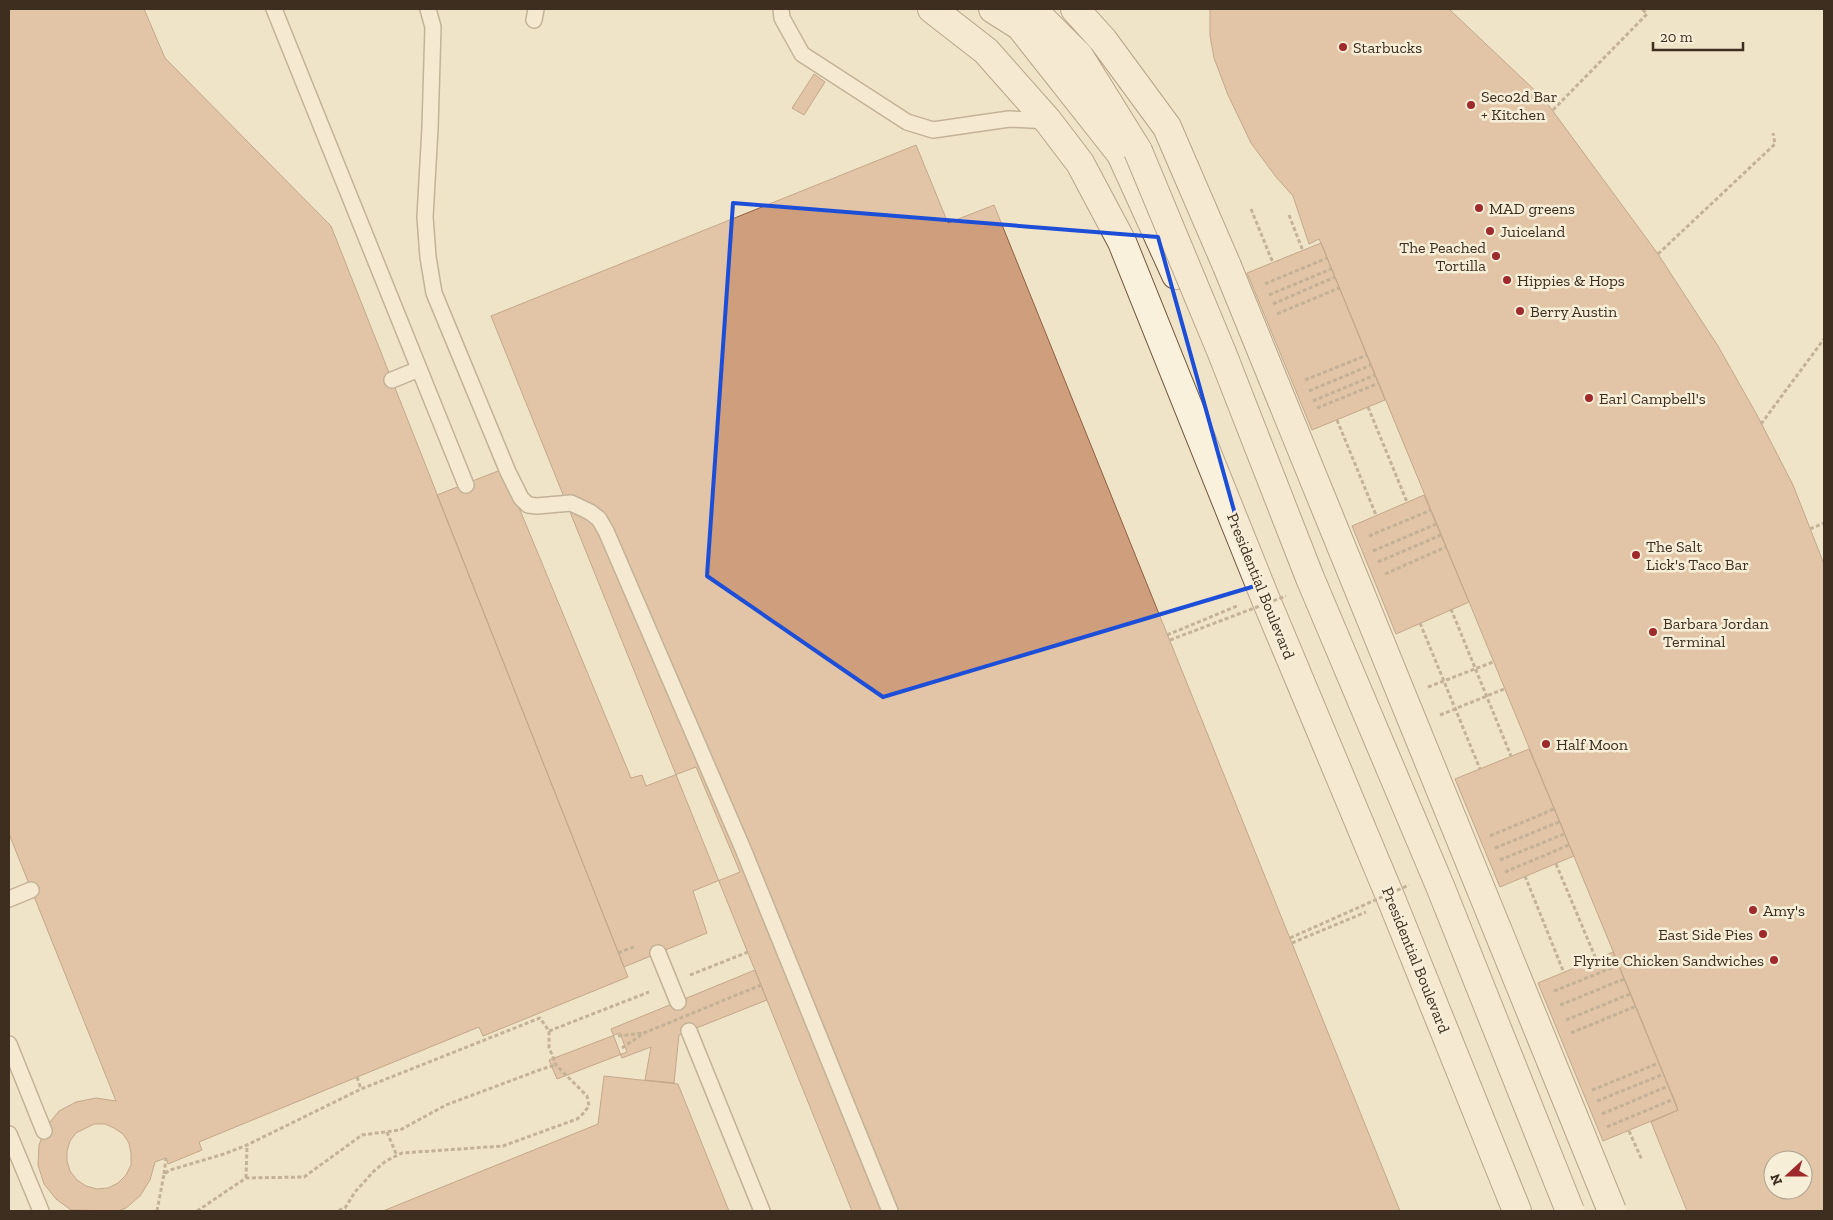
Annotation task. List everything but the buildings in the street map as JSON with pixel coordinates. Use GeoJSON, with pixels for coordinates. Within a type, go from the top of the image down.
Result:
{"type":"FeatureCollection","features":[{"type":"Feature","properties":{"kind":"main road","name":"Presidential Boulevard"},"geometry":{"type":"LineString","coordinates":[[932,9],[986,51],[1048,121],[1080,163],[1122,242],[1264,595],[1392,902],[1517,1211]]}},
{"type":"Feature","properties":{"kind":"main road"},"geometry":{"type":"LineString","coordinates":[[992,9],[1020,26],[1121,154],[1187,299],[1332,648],[1559,1211]]}},
{"type":"Feature","properties":{"kind":"main road"},"geometry":{"type":"LineString","coordinates":[[1032,9],[1079,56],[1138,151],[1222,353],[1310,578],[1440,886],[1570,1211]]}},
{"type":"Feature","properties":{"kind":"main road"},"geometry":{"type":"LineString","coordinates":[[1075,9],[1103,40],[1167,127],[1243,305],[1612,1211]]}},
{"type":"Feature","properties":{"kind":"lane"},"geometry":{"type":"LineString","coordinates":[[274,9],[466,485]]}},
{"type":"Feature","properties":{"kind":"lane"},"geometry":{"type":"LineString","coordinates":[[428,9],[433,27],[425,216],[428,257],[434,293],[508,472],[521,498],[528,505],[537,506],[571,503],[590,512],[599,519],[606,532],[743,849],[890,1211]]}},
{"type":"Feature","properties":{"kind":"lane"},"geometry":{"type":"LineString","coordinates":[[781,9],[782,18],[802,54],[907,122],[933,130],[1009,119],[1048,121]]}},
{"type":"Feature","properties":{"kind":"lane"},"geometry":{"type":"LineString","coordinates":[[392,380],[419,369]]}},
{"type":"Feature","properties":{"kind":"lane"},"geometry":{"type":"LineString","coordinates":[[9,899],[31,890]]}},
{"type":"Feature","properties":{"kind":"lane"},"geometry":{"type":"LineString","coordinates":[[658,953],[678,1002]]}},
{"type":"Feature","properties":{"kind":"lane"},"geometry":{"type":"LineString","coordinates":[[689,1031],[762,1211]]}},
{"type":"Feature","properties":{"kind":"lane"},"geometry":{"type":"LineString","coordinates":[[9,1044],[44,1132]]}},
{"type":"Feature","properties":{"kind":"lane"},"geometry":{"type":"LineString","coordinates":[[9,1134],[41,1211]]}},
{"type":"Feature","properties":{"kind":"path"},"geometry":{"type":"LineString","coordinates":[[1552,110],[1647,14],[1642,9]]}},
{"type":"Feature","properties":{"kind":"path"},"geometry":{"type":"LineString","coordinates":[[1658,254],[1775,144],[1772,133]]}},
{"type":"Feature","properties":{"kind":"path"},"geometry":{"type":"LineString","coordinates":[[1251,209],[1273,263]]}},
{"type":"Feature","properties":{"kind":"path"},"geometry":{"type":"LineString","coordinates":[[1290,215],[1303,250]]}},
{"type":"Feature","properties":{"kind":"path"},"geometry":{"type":"LineString","coordinates":[[1243,305],[1326,258]]}},
{"type":"Feature","properties":{"kind":"path"},"geometry":{"type":"LineString","coordinates":[[1243,305],[1335,277]]}},
{"type":"Feature","properties":{"kind":"path"},"geometry":{"type":"LineString","coordinates":[[1761,424],[1824,339]]}},
{"type":"Feature","properties":{"kind":"path"},"geometry":{"type":"LineString","coordinates":[[1286,411],[1371,366]]}},
{"type":"Feature","properties":{"kind":"path"},"geometry":{"type":"LineString","coordinates":[[1286,411],[1379,383]]}},
{"type":"Feature","properties":{"kind":"path"},"geometry":{"type":"LineString","coordinates":[[1368,407],[1407,502]]}},
{"type":"Feature","properties":{"kind":"path"},"geometry":{"type":"LineString","coordinates":[[1337,420],[1376,515]]}},
{"type":"Feature","properties":{"kind":"path"},"geometry":{"type":"LineString","coordinates":[[1342,547],[1431,510]]}},
{"type":"Feature","properties":{"kind":"path"},"geometry":{"type":"LineString","coordinates":[[1810,529],[1824,522]]}},
{"type":"Feature","properties":{"kind":"path"},"geometry":{"type":"LineString","coordinates":[[1371,565],[1441,535]]}},
{"type":"Feature","properties":{"kind":"path"},"geometry":{"type":"LineString","coordinates":[[1170,640],[1280,598]]}},
{"type":"Feature","properties":{"kind":"path"},"geometry":{"type":"LineString","coordinates":[[1451,610],[1511,756]]}},
{"type":"Feature","properties":{"kind":"path"},"geometry":{"type":"LineString","coordinates":[[1420,623],[1480,769]]}},
{"type":"Feature","properties":{"kind":"path"},"geometry":{"type":"LineString","coordinates":[[1479,882],[1569,845]]}},
{"type":"Feature","properties":{"kind":"path"},"geometry":{"type":"LineString","coordinates":[[1556,864],[1596,959]]}},
{"type":"Feature","properties":{"kind":"path"},"geometry":{"type":"LineString","coordinates":[[1525,876],[1564,972]]}},
{"type":"Feature","properties":{"kind":"path"},"geometry":{"type":"LineString","coordinates":[[1290,938],[1398,889]]}},
{"type":"Feature","properties":{"kind":"path"},"geometry":{"type":"LineString","coordinates":[[1527,1002],[1618,965]]}},
{"type":"Feature","properties":{"kind":"path"},"geometry":{"type":"LineString","coordinates":[[622,1048],[644,1033],[761,985]]}},
{"type":"Feature","properties":{"kind":"path"},"geometry":{"type":"LineString","coordinates":[[549,1031],[654,990]]}},
{"type":"Feature","properties":{"kind":"path"},"geometry":{"type":"LineString","coordinates":[[1539,1031],[1630,994]]}},
{"type":"Feature","properties":{"kind":"path"},"geometry":{"type":"LineString","coordinates":[[337,1211],[345,1208],[355,1192],[374,1171],[386,1161],[402,1153],[503,1146],[577,1119],[588,1106],[588,1096],[556,1065],[549,1047],[549,1031],[537,1014]]}},
{"type":"Feature","properties":{"kind":"path"},"geometry":{"type":"LineString","coordinates":[[164,1174],[170,1170],[247,1145],[361,1089],[540,1018]]}},
{"type":"Feature","properties":{"kind":"path"},"geometry":{"type":"LineString","coordinates":[[618,1036],[644,1033]]}},
{"type":"Feature","properties":{"kind":"path"},"geometry":{"type":"LineString","coordinates":[[197,1211],[246,1178],[304,1177],[362,1135],[400,1130],[446,1105],[556,1065]]}},
{"type":"Feature","properties":{"kind":"path"},"geometry":{"type":"LineString","coordinates":[[1572,1112],[1664,1074]]}},
{"type":"Feature","properties":{"kind":"path"},"geometry":{"type":"LineString","coordinates":[[357,1077],[361,1089]]}},
{"type":"Feature","properties":{"kind":"path"},"geometry":{"type":"LineString","coordinates":[[1582,1137],[1674,1099]]}},
{"type":"Feature","properties":{"kind":"path"},"geometry":{"type":"LineString","coordinates":[[1629,1131],[1642,1160]]}},
{"type":"Feature","properties":{"kind":"path"},"geometry":{"type":"LineString","coordinates":[[387,1132],[397,1156]]}},
{"type":"Feature","properties":{"kind":"path"},"geometry":{"type":"LineString","coordinates":[[246,1178],[247,1145]]}},
{"type":"Feature","properties":{"kind":"path"},"geometry":{"type":"LineString","coordinates":[[157,1211],[166,1158]]}},
{"type":"Feature","properties":{"kind":"highlighted area"},"geometry":{"type":"Polygon","coordinates":[[[733,203],[1158,237],[1255,586],[883,697],[707,576],[733,203]]]}},
{"type":"Feature","properties":{"kind":"place","name":"Starbucks"},"geometry":{"type":"Point","coordinates":[1343,47]}},
{"type":"Feature","properties":{"kind":"place","name":"Seco2d Bar + Kitchen"},"geometry":{"type":"Point","coordinates":[1471,105]}},
{"type":"Feature","properties":{"kind":"place","name":"MAD greens"},"geometry":{"type":"Point","coordinates":[1479,208]}},
{"type":"Feature","properties":{"kind":"place","name":"Juiceland"},"geometry":{"type":"Point","coordinates":[1490,231]}},
{"type":"Feature","properties":{"kind":"place","name":"The Peached Tortilla"},"geometry":{"type":"Point","coordinates":[1496,256]}},
{"type":"Feature","properties":{"kind":"place","name":"Hippies & Hops"},"geometry":{"type":"Point","coordinates":[1507,280]}},
{"type":"Feature","properties":{"kind":"place","name":"Berry Austin"},"geometry":{"type":"Point","coordinates":[1520,311]}},
{"type":"Feature","properties":{"kind":"place","name":"Earl Campbell's"},"geometry":{"type":"Point","coordinates":[1589,398]}},
{"type":"Feature","properties":{"kind":"place","name":"The Salt Lick's Taco Bar"},"geometry":{"type":"Point","coordinates":[1636,555]}},
{"type":"Feature","properties":{"kind":"place","name":"Barbara Jordan Terminal"},"geometry":{"type":"Point","coordinates":[1653,632]}},
{"type":"Feature","properties":{"kind":"place","name":"Half Moon"},"geometry":{"type":"Point","coordinates":[1546,744]}},
{"type":"Feature","properties":{"kind":"place","name":"Amy's"},"geometry":{"type":"Point","coordinates":[1753,910]}},
{"type":"Feature","properties":{"kind":"place","name":"East Side Pies"},"geometry":{"type":"Point","coordinates":[1763,934]}},
{"type":"Feature","properties":{"kind":"place","name":"Flyrite Chicken Sandwiches"},"geometry":{"type":"Point","coordinates":[1774,960]}}]}
